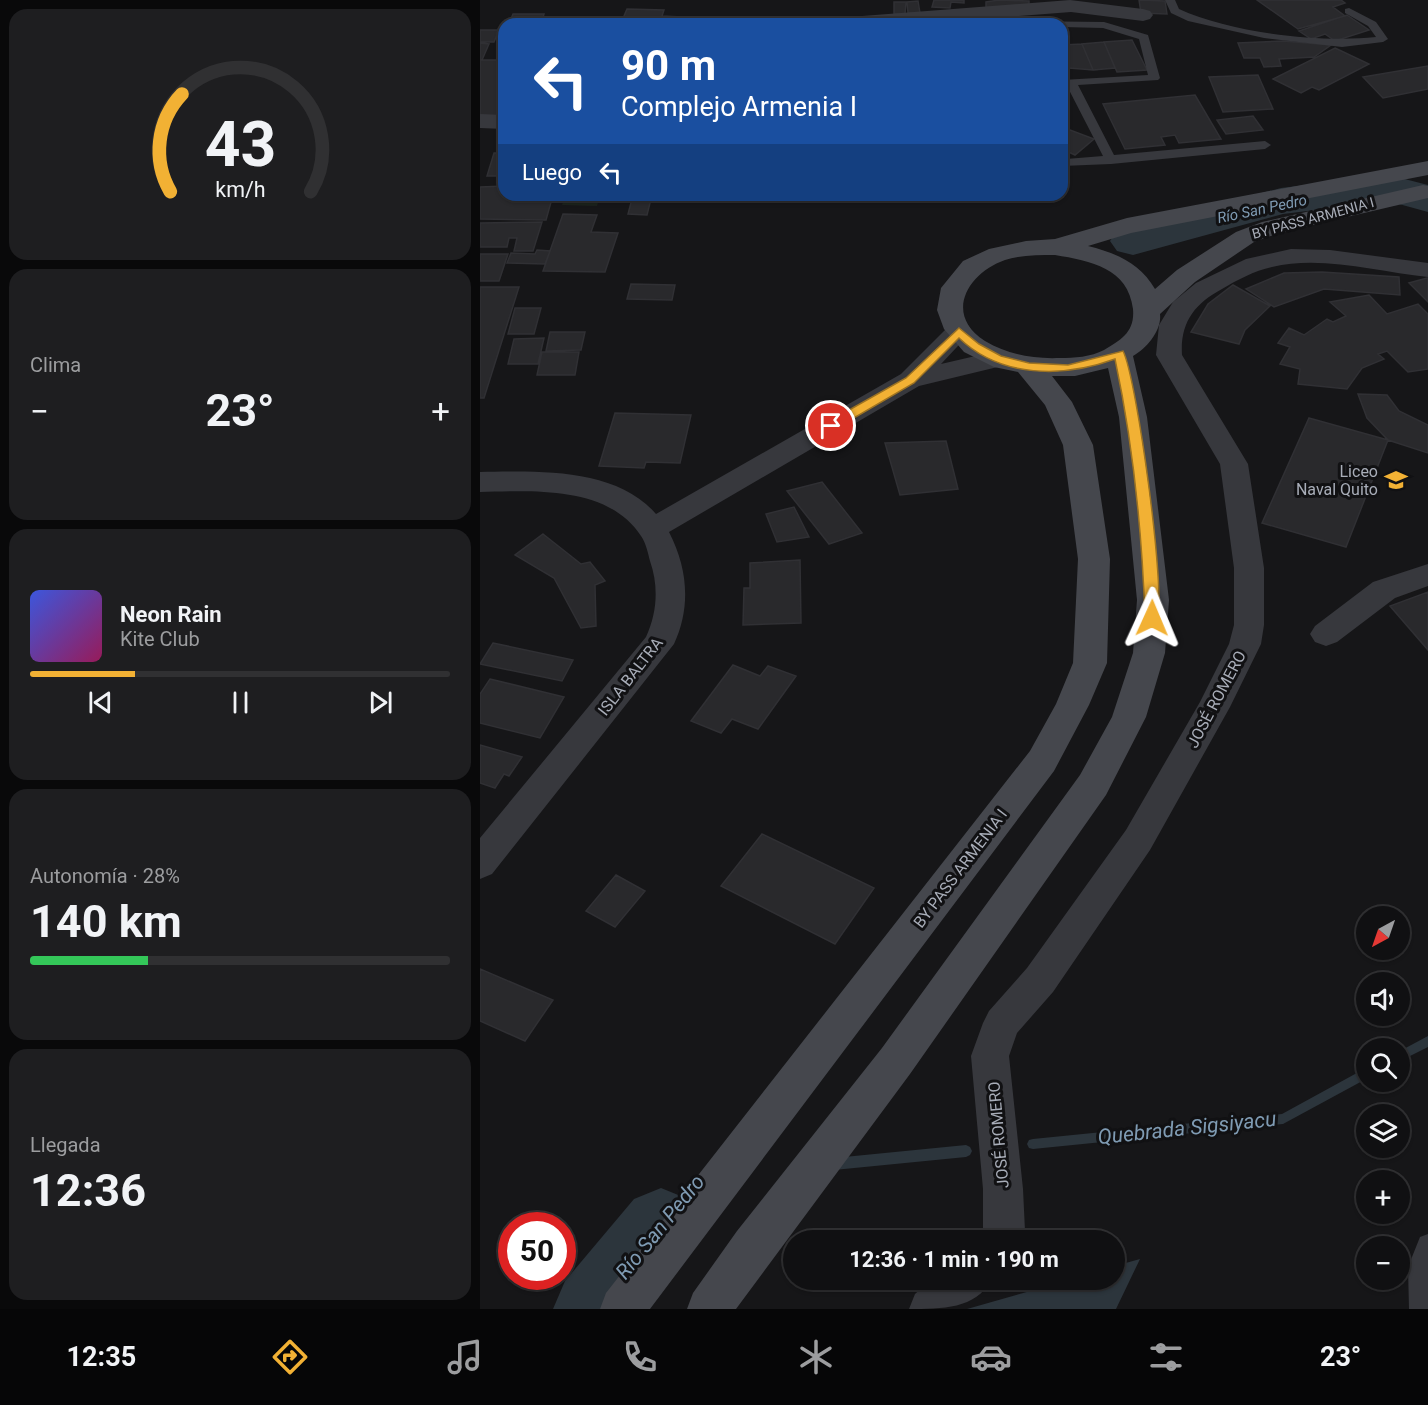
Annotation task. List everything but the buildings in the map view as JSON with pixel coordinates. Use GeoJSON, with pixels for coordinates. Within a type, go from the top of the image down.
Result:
{"type":"FeatureCollection","features":[{"type":"Feature","properties":{"kind":"main road","name":"BY PASS ARMENIA I"},"geometry":{"type":"LineString","coordinates":[[1055,248],[1127,226],[1428,168]]}},
{"type":"Feature","properties":{"kind":"main road","name":"BY PASS ARMENIA I"},"geometry":{"type":"LineString","coordinates":[[1149,309],[1214,255],[1245,237],[1271,227],[1428,191]]}},
{"type":"Feature","properties":{"kind":"main road"},"geometry":{"type":"LineString","coordinates":[[1026,248],[1055,248],[1083,252],[1109,261],[1123,270],[1144,291],[1149,309],[1142,333],[1119,354],[1077,367],[1013,363],[975,347],[959,331],[950,314],[951,295],[959,279],[976,264],[999,254],[1026,248]]}},
{"type":"Feature","properties":{"kind":"main road"},"geometry":{"type":"LineString","coordinates":[[709,1309],[753,1247],[896,1061],[1093,785],[1129,717],[1149,653],[1153,600],[1133,417],[1119,354]]}},
{"type":"Feature","properties":{"kind":"main road","name":"BY PASS ARMENIA I"},"geometry":{"type":"LineString","coordinates":[[622,1309],[1042,761],[1072,705],[1090,663],[1094,559],[1078,444],[1058,402],[1013,363]]}},
{"type":"Feature","properties":{"kind":"street"},"geometry":{"type":"LineString","coordinates":[[861,18],[863,0]]}},
{"type":"Feature","properties":{"kind":"street"},"geometry":{"type":"LineString","coordinates":[[923,18],[1071,6],[1143,15]]}},
{"type":"Feature","properties":{"kind":"street"},"geometry":{"type":"LineString","coordinates":[[480,122],[498,122]]}},
{"type":"Feature","properties":{"kind":"street","name":"JOSÉ ROMERO"},"geometry":{"type":"LineString","coordinates":[[1004,1230],[1003,1190],[990,1056],[1002,1023],[1040,980],[1138,840],[1214,707],[1245,644],[1249,625],[1251,606],[1249,568],[1234,464],[1169,355],[1167,342],[1172,321],[1194,295],[1230,274],[1274,259],[1332,259],[1428,270]]}},
{"type":"Feature","properties":{"kind":"street"},"geometry":{"type":"LineString","coordinates":[[910,380],[959,331]]}},
{"type":"Feature","properties":{"kind":"street"},"geometry":{"type":"LineString","coordinates":[[652,529],[910,380],[959,366],[1013,363]]}},
{"type":"Feature","properties":{"kind":"street","name":"ISLA BALTRA"},"geometry":{"type":"LineString","coordinates":[[480,482],[549,481],[612,497],[635,512],[652,529],[668,568],[672,592],[666,630],[658,644],[480,864]]}},
{"type":"Feature","properties":{"kind":"street"},"geometry":{"type":"LineString","coordinates":[[1326,634],[1384,591],[1428,575]]}},
{"type":"Feature","properties":{"kind":"street"},"geometry":{"type":"LineString","coordinates":[[930,1309],[952,1290]]}},
{"type":"Feature","properties":{"kind":"lane"},"geometry":{"type":"LineString","coordinates":[[1170,0],[1175,11],[1192,19],[1264,35],[1342,44],[1383,39],[1372,24],[1349,11]]}},
{"type":"Feature","properties":{"kind":"lane"},"geometry":{"type":"LineString","coordinates":[[1068,24],[1104,26],[1144,37],[1154,78],[1068,83]]}},
{"type":"Feature","properties":{"kind":"lane"},"geometry":{"type":"LineString","coordinates":[[1068,86],[1111,160]]}},
{"type":"Feature","properties":{"kind":"lane"},"geometry":{"type":"LineString","coordinates":[[1068,163],[1265,145]]}},
{"type":"Feature","properties":{"kind":"lane"},"geometry":{"type":"LineString","coordinates":[[1420,1309],[1419,1267],[1428,1245]]}},
{"type":"Feature","properties":{"kind":"shaded area"},"geometry":{"type":"Polygon","coordinates":[[[563,201],[598,201],[597,206],[562,205],[563,201]]]}},
{"type":"Feature","properties":{"kind":"shaded area"},"geometry":{"type":"Polygon","coordinates":[[[1140,1259],[1116,1309],[967,1309],[1034,1290],[1125,1290],[1125,1263],[1140,1259]]]}},
{"type":"Feature","properties":{"kind":"waterway","name":"Río San Pedro"},"geometry":{"type":"LineString","coordinates":[[1133,241],[1281,201],[1389,188],[1428,199]]}},
{"type":"Feature","properties":{"kind":"waterway","name":"Quebrada Sigsiyacu"},"geometry":{"type":"LineString","coordinates":[[1410,1051],[1428,1041]]}},
{"type":"Feature","properties":{"kind":"waterway","name":"Quebrada Sigsiyacu"},"geometry":{"type":"LineString","coordinates":[[1033,1144],[1283,1119],[1356,1079]]}},
{"type":"Feature","properties":{"kind":"waterway","name":"Quebrada Sigsiyacu"},"geometry":{"type":"LineString","coordinates":[[834,1164],[966,1151]]}},
{"type":"Feature","properties":{"kind":"waterway","name":"Río San Pedro"},"geometry":{"type":"LineString","coordinates":[[593,1309],[661,1226]]}},
{"type":"Feature","properties":{"kind":"place","name":"Liceo Naval Quito"},"geometry":{"type":"Point","coordinates":[1396,480]}},
{"type":"Feature","properties":{"kind":"route"},"geometry":{"type":"LineString","coordinates":[[831,426],[910,380],[959,331],[975,347],[997,359],[1029,367],[1048,369],[1087,366],[1119,354],[1133,417],[1149,548],[1152,618]]}}]}
